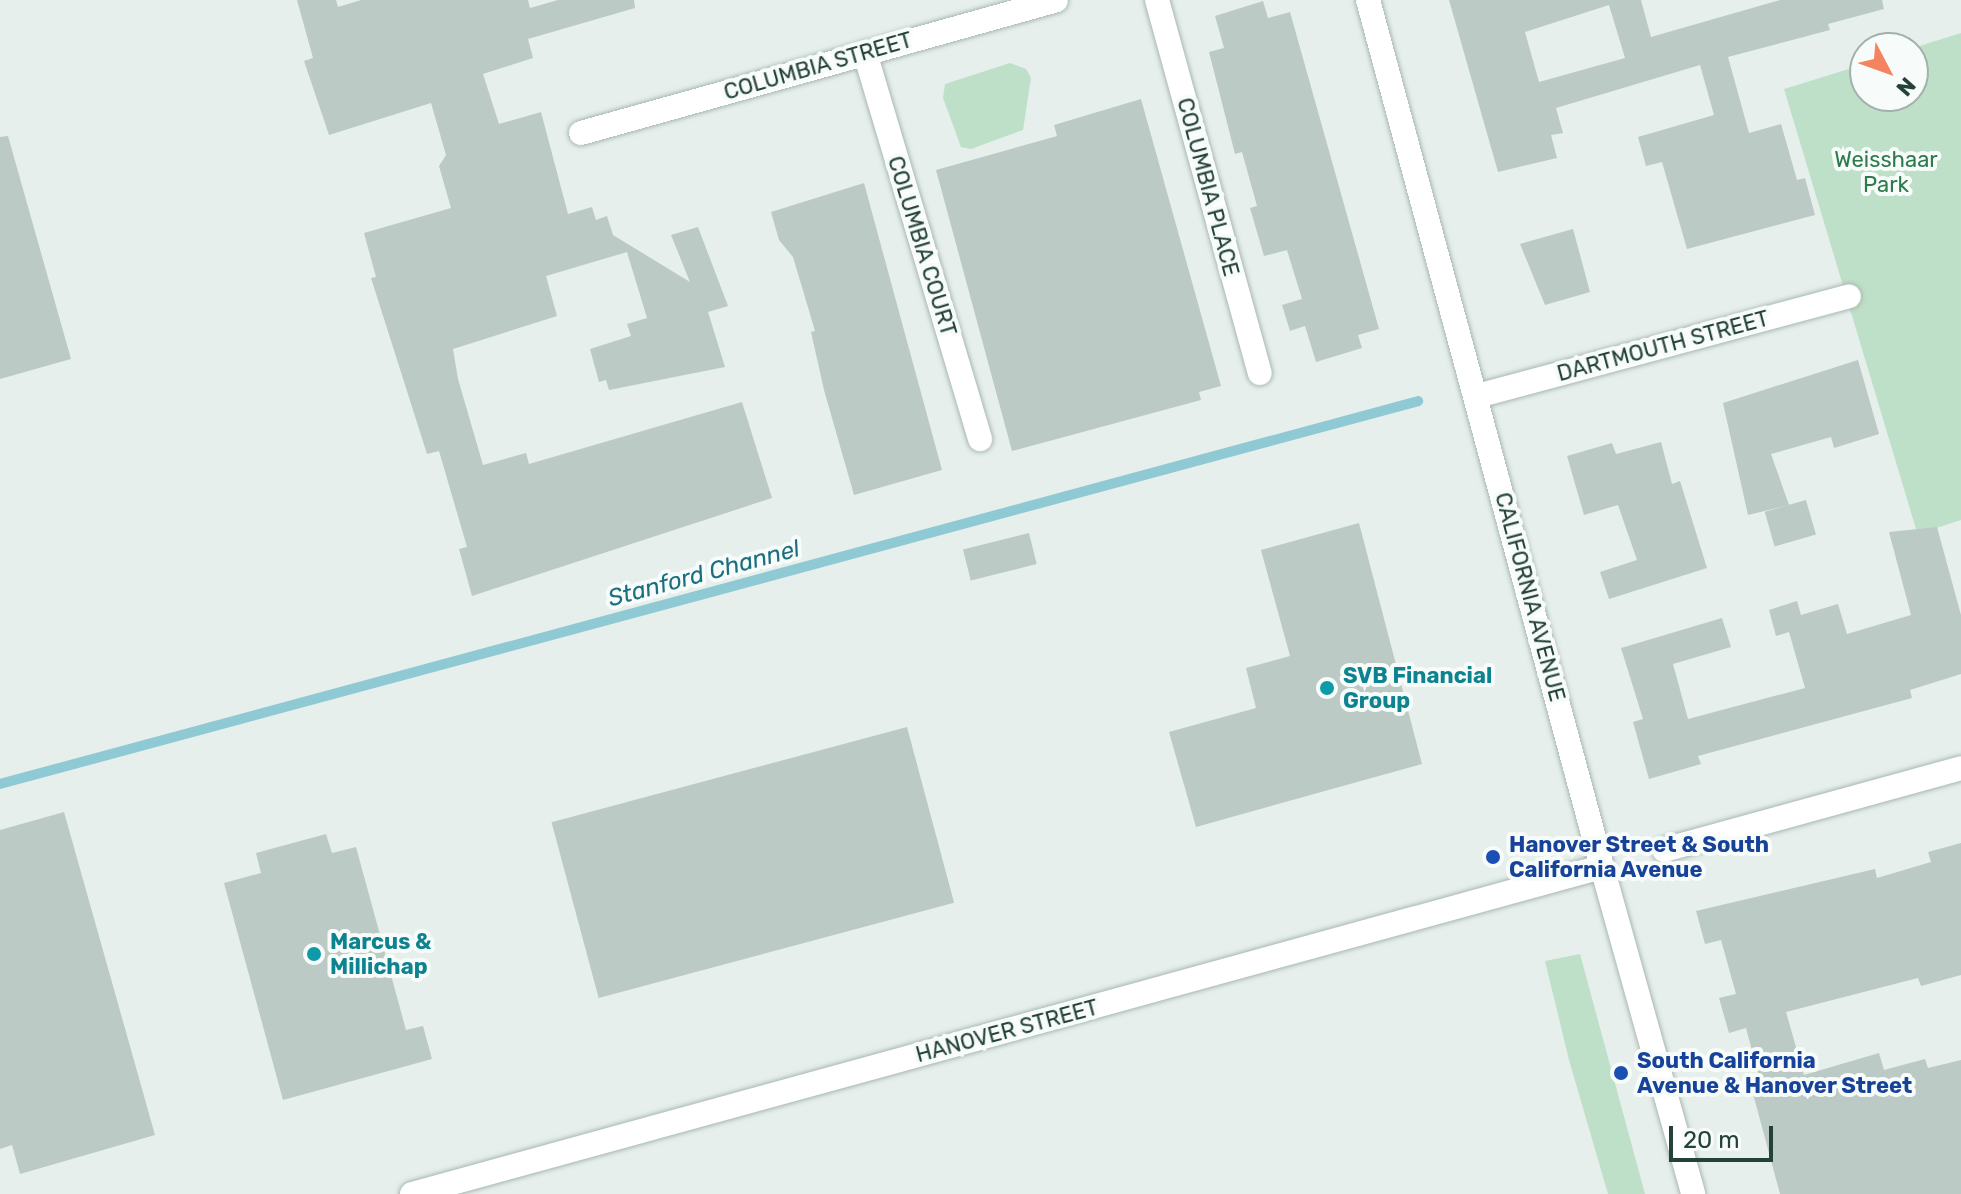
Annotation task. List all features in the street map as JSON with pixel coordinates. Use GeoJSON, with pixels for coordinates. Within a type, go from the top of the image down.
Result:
{"type":"FeatureCollection","features":[{"type":"Feature","properties":{"kind":"street","name":"COLUMBIA STREET"},"geometry":{"type":"LineString","coordinates":[[581,133],[865,53],[972,11],[1056,0]]}},
{"type":"Feature","properties":{"kind":"street","name":"COLUMBIA PLACE"},"geometry":{"type":"LineString","coordinates":[[1157,0],[1260,373]]}},
{"type":"Feature","properties":{"kind":"street","name":"CALIFORNIA AVENUE"},"geometry":{"type":"LineString","coordinates":[[1368,0],[1693,1194]]}},
{"type":"Feature","properties":{"kind":"street","name":"COLUMBIA COURT"},"geometry":{"type":"LineString","coordinates":[[865,53],[980,439]]}},
{"type":"Feature","properties":{"kind":"street","name":"DARTMOUTH STREET"},"geometry":{"type":"LineString","coordinates":[[1477,396],[1849,296]]}},
{"type":"Feature","properties":{"kind":"street"},"geometry":{"type":"LineString","coordinates":[[1664,850],[1961,768]]}},
{"type":"Feature","properties":{"kind":"street","name":"HANOVER STREET"},"geometry":{"type":"LineString","coordinates":[[412,1194],[1602,867]]}},
{"type":"Feature","properties":{"kind":"green space","name":"Weisshaar Park"},"geometry":{"type":"Polygon","coordinates":[[[1961,33],[1961,520],[1924,532],[1916,529],[1784,89],[1849,69],[1849,112],[1929,112],[1929,43],[1961,33]]]}},
{"type":"Feature","properties":{"kind":"green space"},"geometry":{"type":"Polygon","coordinates":[[[1010,63],[1026,69],[1031,78],[1023,130],[971,149],[961,147],[943,98],[945,84],[1010,63]]]}},
{"type":"Feature","properties":{"kind":"green space"},"geometry":{"type":"Polygon","coordinates":[[[1580,954],[1645,1194],[1608,1194],[1569,1060],[1545,961],[1580,954]]]}},
{"type":"Feature","properties":{"kind":"building"},"geometry":{"type":"Polygon","coordinates":[[[297,0],[336,0],[338,7],[361,0],[528,0],[530,8],[558,0],[634,0],[635,8],[528,39],[533,58],[483,74],[499,124],[541,112],[568,214],[592,207],[596,220],[607,216],[613,235],[690,282],[671,235],[698,227],[728,306],[708,312],[725,367],[609,390],[606,380],[599,382],[590,349],[631,336],[627,324],[647,318],[627,252],[546,276],[557,316],[453,349],[458,379],[483,465],[526,453],[529,464],[742,402],[772,498],[472,596],[459,549],[467,547],[439,451],[427,454],[371,278],[376,277],[364,233],[451,208],[439,166],[446,155],[431,103],[329,135],[304,61],[313,58],[297,0]]]}},
{"type":"Feature","properties":{"kind":"building"},"geometry":{"type":"Polygon","coordinates":[[[1449,0],[1641,0],[1651,37],[1780,0],[1882,0],[1884,9],[1828,24],[1830,30],[1728,57],[1749,133],[1781,124],[1797,180],[1805,178],[1815,215],[1687,249],[1662,162],[1646,166],[1638,137],[1714,115],[1700,65],[1556,108],[1563,133],[1551,135],[1557,158],[1498,172],[1449,0]],[[1609,5],[1525,32],[1539,82],[1625,58],[1609,5]]]}},
{"type":"Feature","properties":{"kind":"building"},"geometry":{"type":"Polygon","coordinates":[[[1263,1],[1268,18],[1290,12],[1379,329],[1358,335],[1362,348],[1316,362],[1305,326],[1290,331],[1282,305],[1302,299],[1287,250],[1264,256],[1250,208],[1257,206],[1242,152],[1235,154],[1209,52],[1224,48],[1215,16],[1263,1]]]}},
{"type":"Feature","properties":{"kind":"building"},"geometry":{"type":"Polygon","coordinates":[[[1141,99],[1221,386],[1199,392],[1201,400],[1012,451],[936,170],[1057,136],[1054,125],[1141,99]]]}},
{"type":"Feature","properties":{"kind":"building"},"geometry":{"type":"Polygon","coordinates":[[[8,136],[71,359],[0,379],[0,137],[8,136]]]}},
{"type":"Feature","properties":{"kind":"building"},"geometry":{"type":"Polygon","coordinates":[[[864,183],[942,470],[854,495],[824,390],[811,332],[815,331],[793,257],[779,240],[771,212],[864,183]]]}},
{"type":"Feature","properties":{"kind":"building"},"geometry":{"type":"Polygon","coordinates":[[[1573,229],[1590,292],[1545,305],[1520,244],[1573,229]]]}},
{"type":"Feature","properties":{"kind":"building"},"geometry":{"type":"Polygon","coordinates":[[[1858,360],[1879,434],[1834,448],[1831,437],[1771,454],[1789,505],[1748,515],[1723,403],[1858,360]]]}},
{"type":"Feature","properties":{"kind":"building"},"geometry":{"type":"Polygon","coordinates":[[[1661,442],[1672,484],[1680,481],[1707,568],[1609,599],[1600,572],[1637,560],[1618,505],[1584,515],[1567,456],[1612,443],[1616,454],[1661,442]]]}},
{"type":"Feature","properties":{"kind":"building"},"geometry":{"type":"Polygon","coordinates":[[[1806,500],[1816,535],[1775,546],[1765,512],[1806,500]]]}},
{"type":"Feature","properties":{"kind":"building","name":"SVB Financial Group"},"geometry":{"type":"Polygon","coordinates":[[[1359,523],[1422,764],[1196,827],[1169,732],[1256,708],[1246,668],[1290,656],[1261,550],[1359,523]]]}},
{"type":"Feature","properties":{"kind":"building"},"geometry":{"type":"Polygon","coordinates":[[[1937,527],[1961,615],[1961,674],[1910,690],[1912,698],[1698,756],[1701,764],[1649,779],[1633,722],[1643,719],[1621,648],[1722,618],[1731,647],[1673,664],[1688,719],[1805,688],[1789,632],[1776,636],[1769,610],[1797,601],[1801,615],[1838,604],[1847,634],[1911,615],[1889,532],[1937,527]]]}},
{"type":"Feature","properties":{"kind":"building"},"geometry":{"type":"Polygon","coordinates":[[[1029,533],[1037,564],[971,581],[963,549],[1029,533]]]}},
{"type":"Feature","properties":{"kind":"building"},"geometry":{"type":"Polygon","coordinates":[[[907,727],[954,903],[599,998],[552,822],[907,727]]]}},
{"type":"Feature","properties":{"kind":"building"},"geometry":{"type":"Polygon","coordinates":[[[64,812],[155,1135],[20,1174],[12,1145],[0,1149],[0,830],[64,812]]]}},
{"type":"Feature","properties":{"kind":"building","name":"Marcus & Millichap"},"geometry":{"type":"Polygon","coordinates":[[[326,834],[332,853],[356,847],[406,1030],[423,1026],[432,1059],[283,1100],[224,883],[261,873],[256,853],[326,834]]]}},
{"type":"Feature","properties":{"kind":"building"},"geometry":{"type":"Polygon","coordinates":[[[1961,843],[1961,975],[1921,986],[1918,978],[1786,1012],[1804,1075],[1879,1053],[1884,1070],[1925,1059],[1928,1068],[1961,1060],[1961,1194],[1780,1194],[1752,1090],[1762,1088],[1746,1028],[1729,1033],[1719,998],[1736,994],[1721,940],[1705,944],[1696,911],[1875,869],[1877,878],[1931,862],[1928,852],[1961,843]]]}},
{"type":"Feature","properties":{"kind":"waterway","name":"Stanford Channel"},"geometry":{"type":"LineString","coordinates":[[0,784],[1418,401]]}},
{"type":"Feature","properties":{"kind":"place","name":"SVB Financial Group"},"geometry":{"type":"Point","coordinates":[1327,688]}},
{"type":"Feature","properties":{"kind":"place","name":"Hanover Street & South California Avenue"},"geometry":{"type":"Point","coordinates":[1493,857]}},
{"type":"Feature","properties":{"kind":"place","name":"Marcus & Millichap"},"geometry":{"type":"Point","coordinates":[314,954]}},
{"type":"Feature","properties":{"kind":"place","name":"South California Avenue & Hanover Street"},"geometry":{"type":"Point","coordinates":[1621,1073]}}]}
